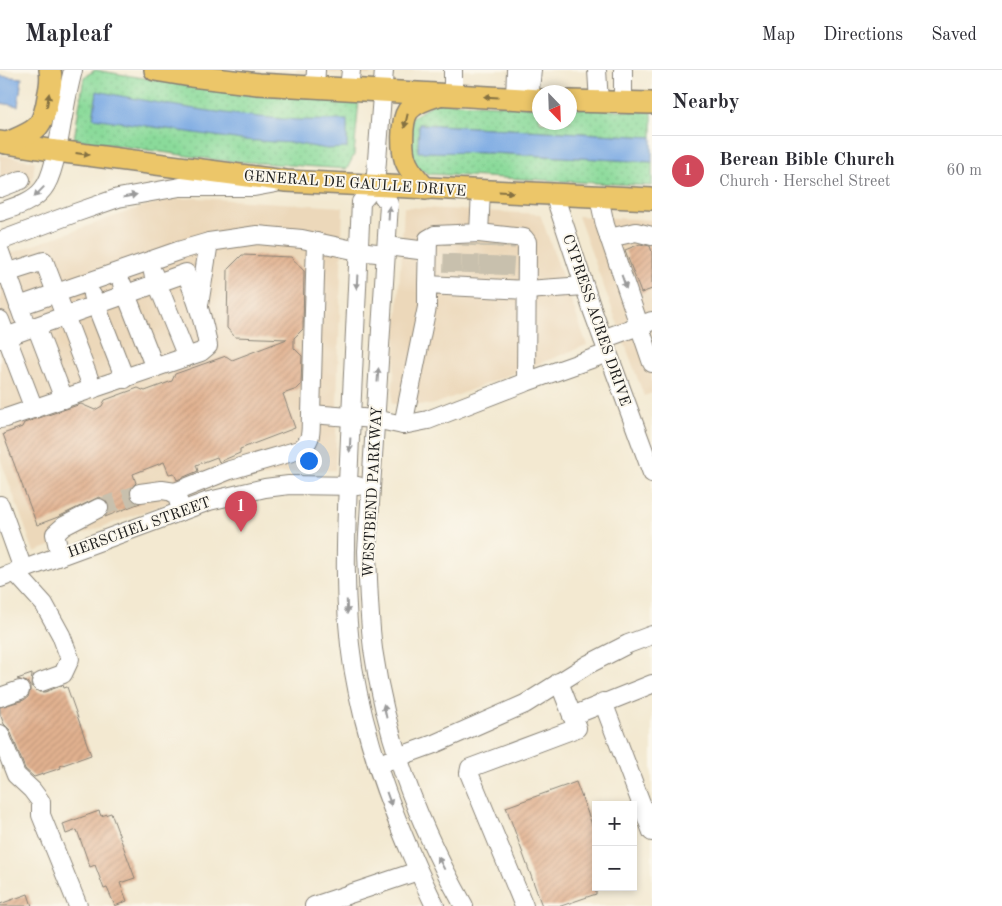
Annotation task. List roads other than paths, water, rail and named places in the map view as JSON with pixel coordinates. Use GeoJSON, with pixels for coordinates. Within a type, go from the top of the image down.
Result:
{"type":"FeatureCollection","features":[{"type":"Feature","properties":{"kind":"main road"},"geometry":{"type":"LineString","coordinates":[[3,142],[31,132],[41,124],[46,114],[52,78],[50,70]]}},
{"type":"Feature","properties":{"kind":"main road"},"geometry":{"type":"LineString","coordinates":[[156,70],[182,72],[236,82],[316,79],[384,80],[447,94],[528,99]]}},
{"type":"Feature","properties":{"kind":"main road"},"geometry":{"type":"LineString","coordinates":[[426,189],[406,163],[404,154],[404,122],[409,110],[418,102],[447,94]]}},
{"type":"Feature","properties":{"kind":"main road"},"geometry":{"type":"LineString","coordinates":[[577,101],[652,103]]}},
{"type":"Feature","properties":{"kind":"main road","name":"GENERAL DE GAULLE DRIVE"},"geometry":{"type":"LineString","coordinates":[[3,142],[57,151],[286,181],[652,199]]}},
{"type":"Feature","properties":{"kind":"street"},"geometry":{"type":"LineString","coordinates":[[0,212],[30,201],[44,189],[57,151],[73,70]]}},
{"type":"Feature","properties":{"kind":"street"},"geometry":{"type":"LineString","coordinates":[[447,94],[453,70]]}},
{"type":"Feature","properties":{"kind":"street"},"geometry":{"type":"LineString","coordinates":[[516,70],[528,99]]}},
{"type":"Feature","properties":{"kind":"street"},"geometry":{"type":"LineString","coordinates":[[528,99],[532,70]]}},
{"type":"Feature","properties":{"kind":"street"},"geometry":{"type":"LineString","coordinates":[[597,70],[599,102]]}},
{"type":"Feature","properties":{"kind":"street"},"geometry":{"type":"LineString","coordinates":[[623,70],[623,102]]}},
{"type":"Feature","properties":{"kind":"street"},"geometry":{"type":"LineString","coordinates":[[375,186],[384,80]]}},
{"type":"Feature","properties":{"kind":"street"},"geometry":{"type":"LineString","coordinates":[[0,188],[21,180]]}},
{"type":"Feature","properties":{"kind":"street"},"geometry":{"type":"LineString","coordinates":[[0,242],[118,198],[180,187],[254,187],[286,181]]}},
{"type":"Feature","properties":{"kind":"street","name":"WESTBEND PARKWAY"},"geometry":{"type":"LineString","coordinates":[[435,906],[401,832],[369,741],[353,667],[347,615],[348,485],[361,202],[375,186],[389,204],[367,551],[373,648],[387,722],[410,794],[431,845],[464,906]]}},
{"type":"Feature","properties":{"kind":"street"},"geometry":{"type":"LineString","coordinates":[[481,191],[488,239]]}},
{"type":"Feature","properties":{"kind":"street","name":"CYPRESS ACRES DRIVE"},"geometry":{"type":"LineString","coordinates":[[554,194],[605,346],[652,473]]}},
{"type":"Feature","properties":{"kind":"street"},"geometry":{"type":"LineString","coordinates":[[599,196],[609,238],[646,323],[652,363]]}},
{"type":"Feature","properties":{"kind":"street"},"geometry":{"type":"LineString","coordinates":[[609,238],[636,232],[652,236]]}},
{"type":"Feature","properties":{"kind":"street"},"geometry":{"type":"LineString","coordinates":[[403,424],[426,306],[428,239],[434,235],[453,238],[524,238],[527,242],[526,382]]}},
{"type":"Feature","properties":{"kind":"street"},"geometry":{"type":"LineString","coordinates":[[19,306],[209,242],[257,236],[302,238],[358,251],[427,251]]}},
{"type":"Feature","properties":{"kind":"street"},"geometry":{"type":"LineString","coordinates":[[199,305],[209,242]]}},
{"type":"Feature","properties":{"kind":"street"},"geometry":{"type":"LineString","coordinates":[[140,494],[162,490],[175,492],[230,470],[299,450],[307,445],[310,438],[316,242]]}},
{"type":"Feature","properties":{"kind":"street"},"geometry":{"type":"LineString","coordinates":[[0,419],[187,357],[201,352],[208,346],[199,305],[178,251]]}},
{"type":"Feature","properties":{"kind":"street"},"geometry":{"type":"LineString","coordinates":[[0,252],[3,274],[32,327],[64,399]]}},
{"type":"Feature","properties":{"kind":"street"},"geometry":{"type":"LineString","coordinates":[[3,274],[44,261],[93,389]]}},
{"type":"Feature","properties":{"kind":"street"},"geometry":{"type":"LineString","coordinates":[[148,261],[187,357]]}},
{"type":"Feature","properties":{"kind":"street"},"geometry":{"type":"LineString","coordinates":[[118,272],[155,368]]}},
{"type":"Feature","properties":{"kind":"street"},"geometry":{"type":"LineString","coordinates":[[3,338],[186,274]]}},
{"type":"Feature","properties":{"kind":"street"},"geometry":{"type":"LineString","coordinates":[[426,285],[451,279],[495,281],[527,290],[584,286]]}},
{"type":"Feature","properties":{"kind":"street"},"geometry":{"type":"LineString","coordinates":[[88,282],[124,379]]}},
{"type":"Feature","properties":{"kind":"street"},"geometry":{"type":"LineString","coordinates":[[0,320],[3,338],[34,409]]}},
{"type":"Feature","properties":{"kind":"street"},"geometry":{"type":"LineString","coordinates":[[311,414],[375,419],[403,424],[428,420],[526,382],[605,346],[646,323]]}},
{"type":"Feature","properties":{"kind":"street"},"geometry":{"type":"LineString","coordinates":[[230,470],[237,494]]}},
{"type":"Feature","properties":{"kind":"street","name":"HERSCHEL STREET"},"geometry":{"type":"LineString","coordinates":[[13,573],[182,511],[237,494],[289,485],[371,487]]}},
{"type":"Feature","properties":{"kind":"street"},"geometry":{"type":"LineString","coordinates":[[175,492],[182,511]]}},
{"type":"Feature","properties":{"kind":"street"},"geometry":{"type":"LineString","coordinates":[[0,505],[13,573],[44,604],[61,635],[70,659],[63,674],[41,682]]}},
{"type":"Feature","properties":{"kind":"street"},"geometry":{"type":"LineString","coordinates":[[60,556],[55,534],[64,526],[99,508]]}},
{"type":"Feature","properties":{"kind":"street"},"geometry":{"type":"LineString","coordinates":[[376,764],[398,758],[525,704],[587,665],[628,644],[652,635]]}},
{"type":"Feature","properties":{"kind":"street"},"geometry":{"type":"LineString","coordinates":[[524,906],[470,773],[470,768],[576,728],[559,682]]}},
{"type":"Feature","properties":{"kind":"street"},"geometry":{"type":"LineString","coordinates":[[572,716],[652,684]]}},
{"type":"Feature","properties":{"kind":"street"},"geometry":{"type":"LineString","coordinates":[[0,697],[20,690]]}},
{"type":"Feature","properties":{"kind":"street"},"geometry":{"type":"LineString","coordinates":[[603,702],[652,832]]}},
{"type":"Feature","properties":{"kind":"street"},"geometry":{"type":"LineString","coordinates":[[0,734],[16,775],[32,790],[41,802],[41,815],[78,906]]}},
{"type":"Feature","properties":{"kind":"street"},"geometry":{"type":"LineString","coordinates":[[314,906],[418,871]]}},
{"type":"Feature","properties":{"kind":"water"},"geometry":{"type":"Polygon","coordinates":[[[0,76],[22,78],[18,106],[0,103],[0,76]]]}},
{"type":"Feature","properties":{"kind":"water"},"geometry":{"type":"Polygon","coordinates":[[[97,91],[166,104],[236,114],[290,120],[347,120],[347,148],[327,149],[293,143],[242,140],[93,118],[97,91]]]}},
{"type":"Feature","properties":{"kind":"water"},"geometry":{"type":"Polygon","coordinates":[[[419,124],[652,137],[652,162],[491,153],[418,152],[419,124]]]}},
{"type":"Feature","properties":{"kind":"tunnel"},"geometry":{"type":"LineString","coordinates":[[452,272],[453,243]]}},
{"type":"Feature","properties":{"kind":"tunnel"},"geometry":{"type":"LineString","coordinates":[[470,273],[471,244]]}},
{"type":"Feature","properties":{"kind":"tunnel"},"geometry":{"type":"LineString","coordinates":[[488,274],[489,245]]}},
{"type":"Feature","properties":{"kind":"tunnel"},"geometry":{"type":"LineString","coordinates":[[504,275],[506,246]]}},
{"type":"Feature","properties":{"kind":"tunnel"},"geometry":{"type":"LineString","coordinates":[[99,508],[140,493]]}},
{"type":"Feature","properties":{"kind":"place","name":"Berean Bible Church"},"geometry":{"type":"Point","coordinates":[241,532]}}]}
